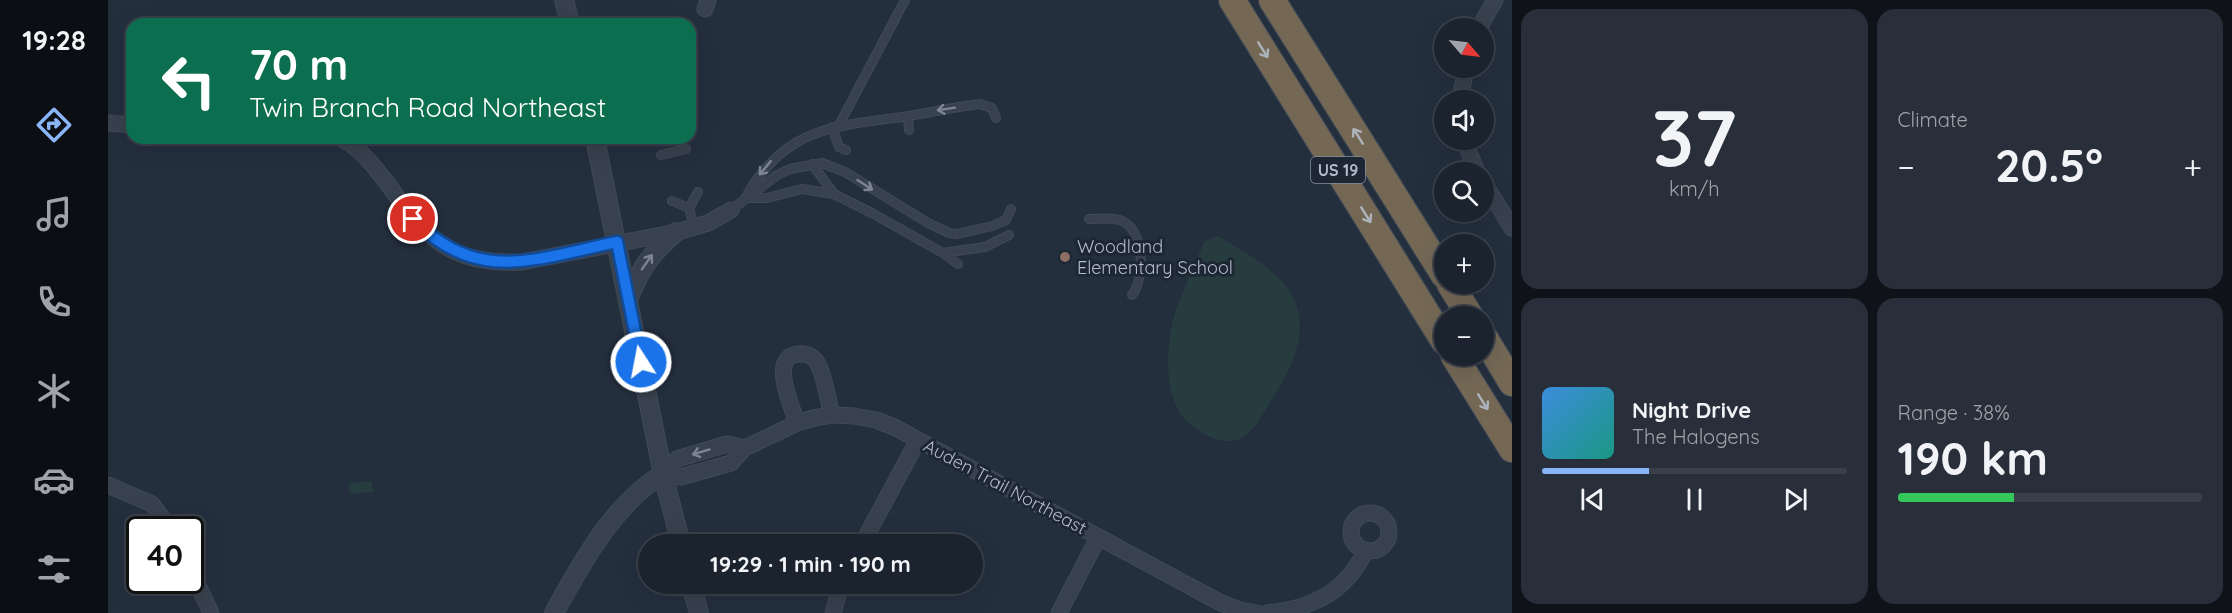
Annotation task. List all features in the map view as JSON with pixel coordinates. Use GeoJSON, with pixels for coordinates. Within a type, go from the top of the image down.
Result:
{"type":"FeatureCollection","features":[{"type":"Feature","properties":{"kind":"highway","name":"US 19"},"geometry":{"type":"LineString","coordinates":[[1232,0],[1434,325]]}},
{"type":"Feature","properties":{"kind":"highway","name":"US 19"},"geometry":{"type":"LineString","coordinates":[[1272,0],[1434,259]]}},
{"type":"Feature","properties":{"kind":"highway"},"geometry":{"type":"LineString","coordinates":[[1494,353],[1512,383]]}},
{"type":"Feature","properties":{"kind":"highway"},"geometry":{"type":"LineString","coordinates":[[1460,366],[1512,449]]}},
{"type":"Feature","properties":{"kind":"street"},"geometry":{"type":"LineString","coordinates":[[564,0],[568,18]]}},
{"type":"Feature","properties":{"kind":"street"},"geometry":{"type":"LineString","coordinates":[[1485,18],[1495,0]]}},
{"type":"Feature","properties":{"kind":"street"},"geometry":{"type":"LineString","coordinates":[[108,123],[126,124]]}},
{"type":"Feature","properties":{"kind":"street"},"geometry":{"type":"LineString","coordinates":[[349,144],[365,156],[427,234],[450,250],[474,259],[498,263],[522,262],[675,232],[708,223],[730,210]]}},
{"type":"Feature","properties":{"kind":"street"},"geometry":{"type":"LineString","coordinates":[[596,144],[663,474],[678,534]]}},
{"type":"Feature","properties":{"kind":"street"},"geometry":{"type":"LineString","coordinates":[[1494,199],[1512,228]]}},
{"type":"Feature","properties":{"kind":"street"},"geometry":{"type":"LineString","coordinates":[[628,299],[640,272],[652,253],[675,232]]}},
{"type":"Feature","properties":{"kind":"street"},"geometry":{"type":"LineString","coordinates":[[797,423],[782,371],[786,360],[797,353],[808,355],[818,364],[832,415]]}},
{"type":"Feature","properties":{"kind":"street","name":"Auden Trail Northeast"},"geometry":{"type":"LineString","coordinates":[[663,474],[676,459],[727,444],[745,448],[797,423],[832,415],[876,420],[918,440],[1221,603],[1257,613]]}},
{"type":"Feature","properties":{"kind":"street"},"geometry":{"type":"LineString","coordinates":[[866,534],[918,440]]}},
{"type":"Feature","properties":{"kind":"street"},"geometry":{"type":"LineString","coordinates":[[554,613],[575,572],[600,537],[635,495],[663,474]]}},
{"type":"Feature","properties":{"kind":"street"},"geometry":{"type":"LineString","coordinates":[[108,485],[152,504],[161,516]]}},
{"type":"Feature","properties":{"kind":"street"},"geometry":{"type":"LineString","coordinates":[[1059,613],[1098,538]]}},
{"type":"Feature","properties":{"kind":"street"},"geometry":{"type":"LineString","coordinates":[[1267,613],[1291,611],[1321,599],[1348,579],[1359,565],[1366,550]]}},
{"type":"Feature","properties":{"kind":"street"},"geometry":{"type":"LineString","coordinates":[[203,594],[212,613]]}},
{"type":"Feature","properties":{"kind":"street"},"geometry":{"type":"LineString","coordinates":[[694,594],[699,613]]}},
{"type":"Feature","properties":{"kind":"street"},"geometry":{"type":"LineString","coordinates":[[833,613],[838,594]]}},
{"type":"Feature","properties":{"kind":"lane"},"geometry":{"type":"LineString","coordinates":[[846,150],[839,147],[835,127],[905,0]]}},
{"type":"Feature","properties":{"kind":"lane"},"geometry":{"type":"LineString","coordinates":[[745,198],[771,161],[793,144],[819,131],[980,104],[992,108],[996,118]]}},
{"type":"Feature","properties":{"kind":"lane"},"geometry":{"type":"LineString","coordinates":[[908,116],[909,130]]}},
{"type":"Feature","properties":{"kind":"lane"},"geometry":{"type":"LineString","coordinates":[[662,155],[686,149]]}},
{"type":"Feature","properties":{"kind":"lane"},"geometry":{"type":"LineString","coordinates":[[730,210],[777,175],[822,163],[845,172],[928,223],[949,233],[957,234],[992,226],[1006,220],[1011,209]]}},
{"type":"Feature","properties":{"kind":"lane"},"geometry":{"type":"LineString","coordinates":[[812,164],[834,195]]}},
{"type":"Feature","properties":{"kind":"lane"},"geometry":{"type":"LineString","coordinates":[[745,198],[767,198],[802,189],[834,195],[872,213],[943,253],[958,264]]}},
{"type":"Feature","properties":{"kind":"lane"},"geometry":{"type":"LineString","coordinates":[[688,208],[699,192]]}},
{"type":"Feature","properties":{"kind":"lane"},"geometry":{"type":"LineString","coordinates":[[672,201],[688,208],[694,227]]}},
{"type":"Feature","properties":{"kind":"lane"},"geometry":{"type":"LineString","coordinates":[[1089,219],[1123,221],[1133,229],[1137,236],[1141,270],[1132,295]]}},
{"type":"Feature","properties":{"kind":"lane"},"geometry":{"type":"LineString","coordinates":[[943,253],[985,247],[1009,235]]}},
{"type":"Feature","properties":{"kind":"green space"},"geometry":{"type":"Polygon","coordinates":[[[1218,236],[1257,260],[1283,283],[1297,306],[1300,321],[1296,351],[1284,380],[1260,419],[1249,432],[1242,438],[1232,441],[1209,436],[1185,420],[1172,396],[1169,382],[1168,351],[1179,301],[1204,242],[1218,236]]]}},
{"type":"Feature","properties":{"kind":"green space"},"geometry":{"type":"Polygon","coordinates":[[[372,481],[373,492],[350,494],[349,483],[372,481]]]}},
{"type":"Feature","properties":{"kind":"place","name":"Woodland Elementary School"},"geometry":{"type":"Point","coordinates":[1065,257]}},
{"type":"Feature","properties":{"kind":"route"},"geometry":{"type":"LineString","coordinates":[[413,219],[427,234],[450,250],[474,259],[498,263],[522,262],[617,242],[641,362]]}}]}
